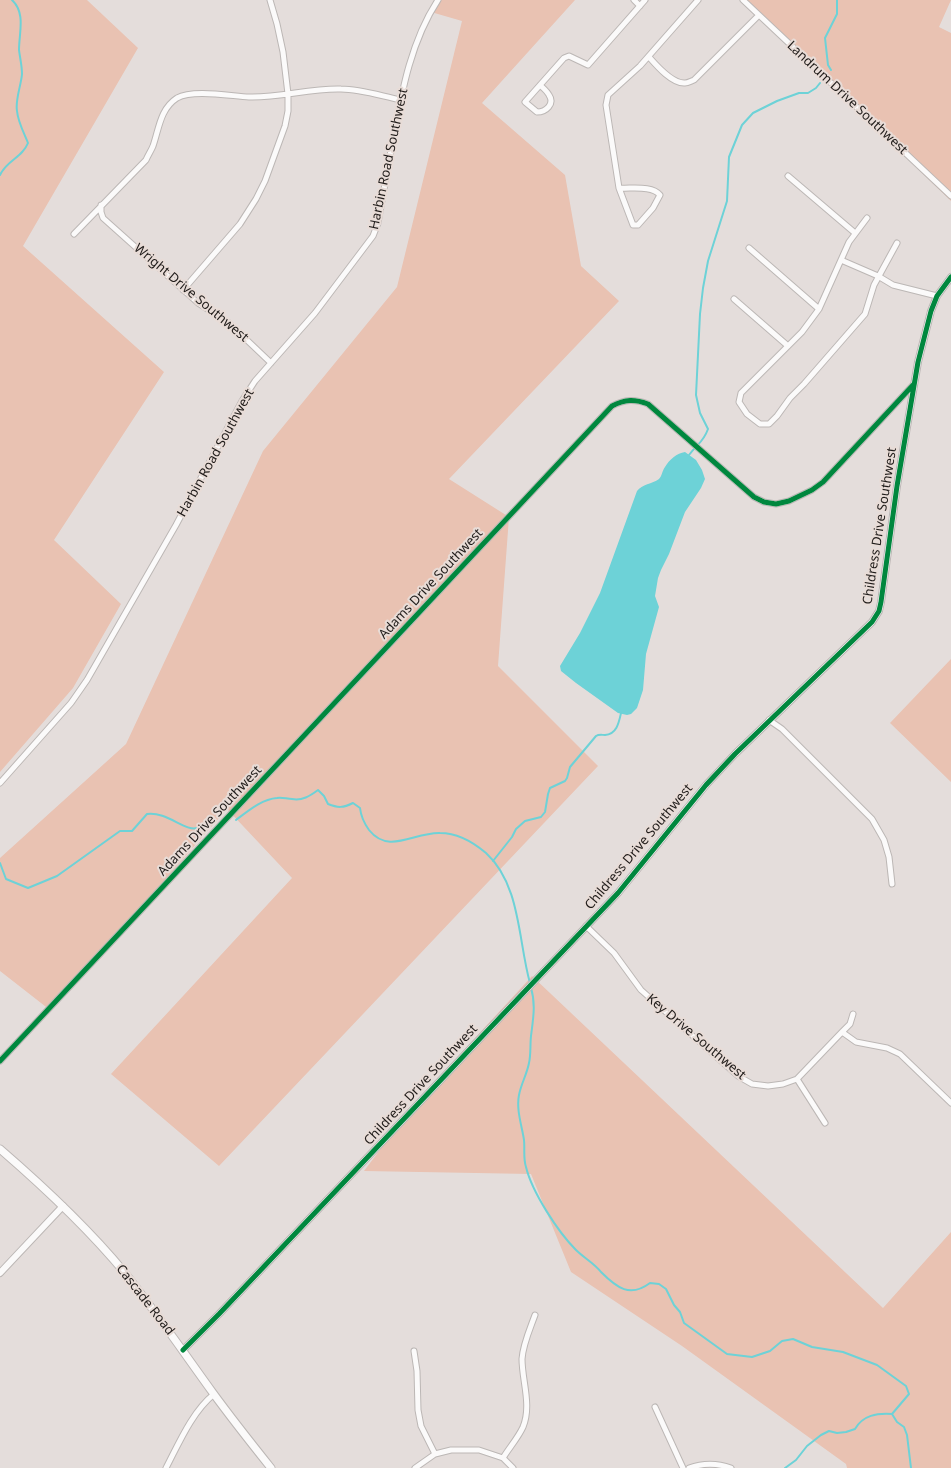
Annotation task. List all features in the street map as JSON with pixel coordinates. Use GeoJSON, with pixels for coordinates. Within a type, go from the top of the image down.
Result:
{"type":"FeatureCollection","features":[{"type":"Feature","properties":{"kind":"main road","name":"Cascade Road"},"geometry":{"type":"LineString","coordinates":[[0,1148],[63,1206],[124,1272],[270,1468]]}},
{"type":"Feature","properties":{"kind":"street"},"geometry":{"type":"LineString","coordinates":[[183,290],[240,224],[256,199],[265,181],[285,126],[288,110],[288,94],[283,52],[270,0]]}},
{"type":"Feature","properties":{"kind":"street","name":"Harbin Road Southwest"},"geometry":{"type":"LineString","coordinates":[[0,783],[71,703],[87,680],[176,524],[242,401],[255,381],[315,313],[373,236],[378,223],[400,100],[414,50],[426,21],[438,0]]}},
{"type":"Feature","properties":{"kind":"street"},"geometry":{"type":"LineString","coordinates":[[634,0],[640,6]]}},
{"type":"Feature","properties":{"kind":"street"},"geometry":{"type":"LineString","coordinates":[[540,85],[549,95],[551,100],[549,107],[544,111],[537,112],[525,102],[540,85],[564,58],[569,56],[588,65],[645,0]]}},
{"type":"Feature","properties":{"kind":"street"},"geometry":{"type":"LineString","coordinates":[[620,188],[648,189],[657,192],[660,196],[653,208],[638,224],[633,225],[620,188],[606,106],[608,95],[649,57],[698,0]]}},
{"type":"Feature","properties":{"kind":"street","name":"Landrum Drive Southwest"},"geometry":{"type":"LineString","coordinates":[[743,0],[951,196]]}},
{"type":"Feature","properties":{"kind":"street"},"geometry":{"type":"LineString","coordinates":[[649,57],[676,82],[685,83],[694,80],[759,15]]}},
{"type":"Feature","properties":{"kind":"street"},"geometry":{"type":"LineString","coordinates":[[74,234],[146,160],[152,148],[163,114],[169,105],[177,98],[194,93],[251,97],[322,89],[341,89],[400,100]]}},
{"type":"Feature","properties":{"kind":"street"},"geometry":{"type":"LineString","coordinates":[[788,176],[855,233]]}},
{"type":"Feature","properties":{"kind":"street","name":"Wright Drive Southwest"},"geometry":{"type":"LineString","coordinates":[[101,205],[103,218],[198,303],[229,323],[271,363]]}},
{"type":"Feature","properties":{"kind":"street"},"geometry":{"type":"LineString","coordinates":[[867,218],[855,233],[819,309],[802,332],[742,393],[739,402],[747,414],[760,424],[769,424],[777,416],[790,398],[865,314],[878,276],[896,242]]}},
{"type":"Feature","properties":{"kind":"street"},"geometry":{"type":"LineString","coordinates":[[749,248],[819,309]]}},
{"type":"Feature","properties":{"kind":"street"},"geometry":{"type":"LineString","coordinates":[[841,260],[878,276],[893,285],[937,296]]}},
{"type":"Feature","properties":{"kind":"street","name":"Childress Drive Southwest"},"geometry":{"type":"LineString","coordinates":[[183,1350],[219,1314],[534,982],[626,883],[706,785],[735,754],[872,622],[879,611],[918,362],[931,311],[937,296],[951,277]]}},
{"type":"Feature","properties":{"kind":"street"},"geometry":{"type":"LineString","coordinates":[[734,299],[788,346]]}},
{"type":"Feature","properties":{"kind":"street","name":"Adams Drive Southwest"},"geometry":{"type":"LineString","coordinates":[[0,1061],[612,406],[629,400],[648,404],[754,497],[764,502],[776,504],[801,496],[823,482],[914,384]]}},
{"type":"Feature","properties":{"kind":"street"},"geometry":{"type":"LineString","coordinates":[[769,720],[782,729],[872,819],[886,846],[889,857],[892,884]]}},
{"type":"Feature","properties":{"kind":"street","name":"Key Drive Southwest"},"geometry":{"type":"LineString","coordinates":[[586,926],[614,954],[641,990],[738,1076],[752,1084],[768,1086],[783,1084],[797,1079],[850,1024],[853,1014]]}},
{"type":"Feature","properties":{"kind":"street"},"geometry":{"type":"LineString","coordinates":[[842,1032],[856,1042],[887,1048],[900,1054],[951,1103]]}},
{"type":"Feature","properties":{"kind":"street"},"geometry":{"type":"LineString","coordinates":[[797,1079],[825,1123]]}},
{"type":"Feature","properties":{"kind":"street"},"geometry":{"type":"LineString","coordinates":[[0,1273],[63,1206]]}},
{"type":"Feature","properties":{"kind":"street"},"geometry":{"type":"LineString","coordinates":[[503,1458],[523,1427],[526,1398],[522,1357],[525,1343],[535,1315]]}},
{"type":"Feature","properties":{"kind":"street"},"geometry":{"type":"LineString","coordinates":[[414,1351],[417,1371],[418,1410],[421,1426],[435,1454]]}},
{"type":"Feature","properties":{"kind":"street"},"geometry":{"type":"LineString","coordinates":[[166,1468],[187,1427],[208,1399],[214,1394]]}},
{"type":"Feature","properties":{"kind":"street"},"geometry":{"type":"LineString","coordinates":[[655,1407],[683,1468]]}},
{"type":"Feature","properties":{"kind":"street"},"geometry":{"type":"LineString","coordinates":[[414,1468],[435,1454],[451,1450],[479,1450],[503,1458],[513,1468]]}},
{"type":"Feature","properties":{"kind":"street"},"geometry":{"type":"LineString","coordinates":[[689,1468],[705,1464],[717,1464],[731,1468]]}},
{"type":"Feature","properties":{"kind":"shaded area"},"geometry":{"type":"Polygon","coordinates":[[[0,0],[87,0],[138,48],[23,246],[164,372],[54,540],[121,604],[73,688],[0,772],[0,0]]]}},
{"type":"Feature","properties":{"kind":"shaded area"},"geometry":{"type":"Polygon","coordinates":[[[439,0],[575,0],[482,103],[565,175],[581,266],[619,301],[449,479],[509,517],[498,666],[598,766],[219,1166],[111,1074],[292,878],[227,809],[50,1010],[0,971],[0,858],[126,744],[263,451],[397,287],[462,21],[431,12],[439,0]]]}},
{"type":"Feature","properties":{"kind":"shaded area"},"geometry":{"type":"Polygon","coordinates":[[[743,0],[951,0],[939,27],[951,33],[951,201],[743,0]]]}},
{"type":"Feature","properties":{"kind":"shaded area"},"geometry":{"type":"Polygon","coordinates":[[[951,659],[951,782],[890,723],[951,659]]]}},
{"type":"Feature","properties":{"kind":"shaded area"},"geometry":{"type":"Polygon","coordinates":[[[532,976],[883,1308],[951,1232],[951,1468],[847,1468],[846,1464],[682,1346],[571,1272],[531,1174],[364,1171],[416,1102],[532,976]]]}},
{"type":"Feature","properties":{"kind":"water"},"geometry":{"type":"Polygon","coordinates":[[[685,452],[696,460],[705,479],[701,488],[685,512],[658,578],[655,596],[659,607],[646,654],[643,690],[637,708],[631,714],[627,715],[618,713],[561,671],[560,666],[580,633],[600,593],[637,491],[659,479],[671,459],[676,455],[685,452]]]}},
{"type":"Feature","properties":{"kind":"waterway"},"geometry":{"type":"LineString","coordinates":[[0,175],[6,166],[22,152],[28,143],[17,111],[17,102],[22,74],[19,50],[21,24],[19,11],[12,0]]}},
{"type":"Feature","properties":{"kind":"waterway"},"geometry":{"type":"LineString","coordinates":[[831,70],[828,65],[825,38],[837,14],[837,0]]}},
{"type":"Feature","properties":{"kind":"waterway"},"geometry":{"type":"LineString","coordinates":[[689,455],[702,440],[708,429],[700,413],[696,395],[700,314],[708,261],[727,201],[729,157],[742,125],[753,113],[777,101],[799,93],[808,93],[816,88],[820,83]]}},
{"type":"Feature","properties":{"kind":"waterway"},"geometry":{"type":"LineString","coordinates":[[493,861],[512,837],[516,829],[525,821],[541,817],[545,812],[550,788],[565,781],[570,767],[596,736],[609,734],[615,730],[621,713]]}},
{"type":"Feature","properties":{"kind":"waterway"},"geometry":{"type":"LineString","coordinates":[[236,820],[255,806],[271,799],[303,799],[318,790],[324,796],[328,804],[340,807],[353,803],[360,808],[363,820],[369,830],[377,837],[385,841],[393,842],[430,834],[446,833],[459,836],[476,845],[486,853],[497,866],[506,881],[517,914],[530,983]]}},
{"type":"Feature","properties":{"kind":"waterway"},"geometry":{"type":"LineString","coordinates":[[0,863],[6,879],[28,888],[57,876],[120,831],[132,831],[147,814],[161,815],[192,828],[198,828],[208,822],[212,824]]}},
{"type":"Feature","properties":{"kind":"waterway"},"geometry":{"type":"LineString","coordinates":[[531,988],[534,1006],[530,1057],[520,1091],[518,1101],[519,1112],[524,1140],[526,1167],[529,1177],[546,1211],[561,1233],[579,1253],[618,1286],[624,1289],[636,1290],[650,1283],[659,1284],[666,1289],[674,1305],[680,1312],[684,1323],[727,1354],[752,1357],[770,1351],[782,1341],[793,1339],[812,1347],[843,1352],[877,1365],[906,1386],[909,1394],[892,1414]]}},
{"type":"Feature","properties":{"kind":"waterway"},"geometry":{"type":"LineString","coordinates":[[892,1414],[897,1422],[904,1427],[907,1435],[911,1468]]}},
{"type":"Feature","properties":{"kind":"waterway"},"geometry":{"type":"LineString","coordinates":[[785,1468],[796,1460],[807,1446],[821,1435],[829,1431],[837,1433],[846,1432],[855,1429],[858,1424],[871,1416],[892,1414]]}},
{"type":"Feature","properties":{"kind":"cycle path"},"geometry":{"type":"LineString","coordinates":[[183,1350],[219,1314],[618,893],[706,785],[735,754],[872,622],[879,611],[881,602],[897,486],[918,362],[931,311],[937,296],[951,277]]}},
{"type":"Feature","properties":{"kind":"cycle path"},"geometry":{"type":"LineString","coordinates":[[0,1061],[612,406],[630,400],[648,404],[754,497],[764,502],[776,504],[789,501],[812,490],[823,482],[914,384]]}}]}
